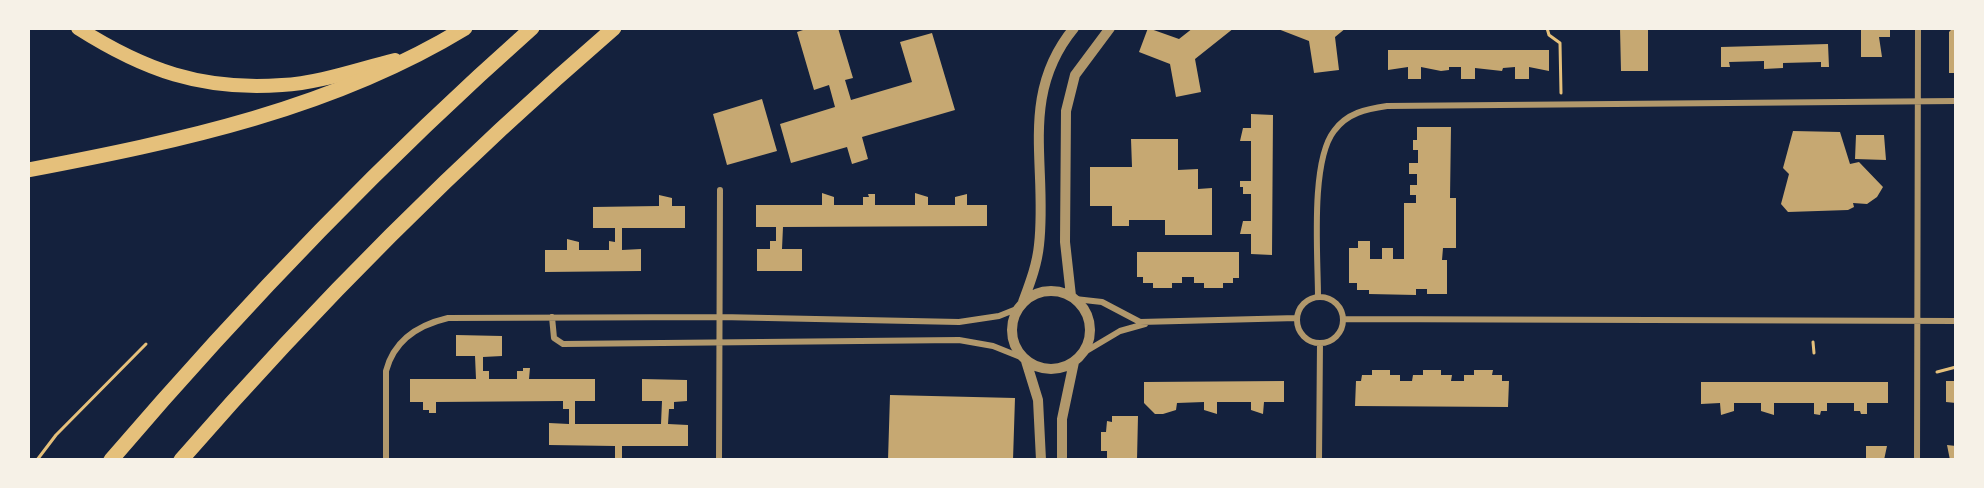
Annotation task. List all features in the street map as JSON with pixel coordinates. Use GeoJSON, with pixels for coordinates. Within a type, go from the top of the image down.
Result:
{"type":"FeatureCollection","features":[{"type":"Feature","properties":{"kind":"highway"},"geometry":{"type":"LineString","coordinates":[[78,28],[147,67],[186,78],[238,85],[293,84],[414,55]]}},
{"type":"Feature","properties":{"kind":"highway"},"geometry":{"type":"LineString","coordinates":[[28,170],[158,145],[259,118],[348,86],[465,28]]}},
{"type":"Feature","properties":{"kind":"highway"},"geometry":{"type":"LineString","coordinates":[[111,459],[241,312],[366,183],[464,88],[532,28]]}},
{"type":"Feature","properties":{"kind":"highway"},"geometry":{"type":"LineString","coordinates":[[181,459],[275,355],[425,201],[614,28]]}},
{"type":"Feature","properties":{"kind":"street"},"geometry":{"type":"LineString","coordinates":[[1041,459],[1039,406],[1025,359],[1012,338],[1012,322],[1034,272],[1039,243],[1039,108],[1044,84],[1050,64],[1074,28]]}},
{"type":"Feature","properties":{"kind":"street"},"geometry":{"type":"LineString","coordinates":[[1083,353],[1090,334],[1090,324],[1087,314],[1073,297],[1065,242],[1066,111],[1075,75],[1110,28]]}},
{"type":"Feature","properties":{"kind":"street"},"geometry":{"type":"LineString","coordinates":[[1917,459],[1918,28]]}},
{"type":"Feature","properties":{"kind":"street"},"geometry":{"type":"LineString","coordinates":[[1318,297],[1319,183],[1326,144],[1345,119],[1364,110],[1387,106],[1956,101]]}},
{"type":"Feature","properties":{"kind":"street"},"geometry":{"type":"LineString","coordinates":[[719,459],[720,190]]}},
{"type":"Feature","properties":{"kind":"street"},"geometry":{"type":"LineString","coordinates":[[386,459],[386,371],[389,359],[414,330],[448,318],[720,317],[959,322],[999,316],[1046,291],[1102,302],[1140,322],[1297,318]]}},
{"type":"Feature","properties":{"kind":"street"},"geometry":{"type":"LineString","coordinates":[[1318,297],[1332,300],[1338,305],[1343,319],[1342,326],[1334,338],[1320,343],[1306,338],[1298,325],[1297,318],[1304,304],[1318,297]]}},
{"type":"Feature","properties":{"kind":"street"},"geometry":{"type":"LineString","coordinates":[[556,317],[554,338],[563,344],[959,340],[993,346],[1050,369],[1074,362],[1083,353],[1119,330],[1152,322]]}},
{"type":"Feature","properties":{"kind":"street"},"geometry":{"type":"LineString","coordinates":[[1343,319],[1956,321]]}},
{"type":"Feature","properties":{"kind":"street"},"geometry":{"type":"LineString","coordinates":[[1319,459],[1320,343]]}},
{"type":"Feature","properties":{"kind":"street"},"geometry":{"type":"LineString","coordinates":[[1062,459],[1062,419],[1074,362]]}},
{"type":"Feature","properties":{"kind":"path"},"geometry":{"type":"LineString","coordinates":[[1547,28],[1549,35],[1560,43],[1561,104]]}},
{"type":"Feature","properties":{"kind":"path"},"geometry":{"type":"LineString","coordinates":[[1813,342],[1814,353]]}},
{"type":"Feature","properties":{"kind":"path"},"geometry":{"type":"LineString","coordinates":[[37,459],[56,435],[146,344]]}},
{"type":"Feature","properties":{"kind":"path"},"geometry":{"type":"LineString","coordinates":[[1936,372],[1956,367]]}},
{"type":"Feature","properties":{"kind":"building"},"geometry":{"type":"Polygon","coordinates":[[[809,28],[838,28],[853,78],[845,80],[851,100],[912,82],[900,42],[932,33],[955,110],[862,137],[868,159],[852,164],[847,147],[791,163],[780,124],[835,107],[829,85],[814,90],[797,32],[809,28]]]}},
{"type":"Feature","properties":{"kind":"building"},"geometry":{"type":"Polygon","coordinates":[[[1148,28],[1179,39],[1193,28],[1234,28],[1195,59],[1201,92],[1176,97],[1170,64],[1139,52],[1148,28]]]}},
{"type":"Feature","properties":{"kind":"building"},"geometry":{"type":"Polygon","coordinates":[[[1346,28],[1335,37],[1339,70],[1314,73],[1309,41],[1278,29],[1346,28]]]}},
{"type":"Feature","properties":{"kind":"building"},"geometry":{"type":"Polygon","coordinates":[[[1620,28],[1648,28],[1648,71],[1621,71],[1620,28]]]}},
{"type":"Feature","properties":{"kind":"building"},"geometry":{"type":"Polygon","coordinates":[[[1861,28],[1890,28],[1890,37],[1879,37],[1882,57],[1861,57],[1861,28]]]}},
{"type":"Feature","properties":{"kind":"building"},"geometry":{"type":"Polygon","coordinates":[[[1956,28],[1956,73],[1949,73],[1949,32],[1956,28]]]}},
{"type":"Feature","properties":{"kind":"building"},"geometry":{"type":"Polygon","coordinates":[[[1828,44],[1829,67],[1821,67],[1821,62],[1783,63],[1783,68],[1764,69],[1764,61],[1729,62],[1730,67],[1721,67],[1721,47],[1828,44]]]}},
{"type":"Feature","properties":{"kind":"building"},"geometry":{"type":"Polygon","coordinates":[[[1388,50],[1549,50],[1549,71],[1529,67],[1529,79],[1515,79],[1515,67],[1503,68],[1502,71],[1475,68],[1475,79],[1461,79],[1461,67],[1449,67],[1449,70],[1441,71],[1421,67],[1421,79],[1408,79],[1408,67],[1388,70],[1388,50]]]}},
{"type":"Feature","properties":{"kind":"building"},"geometry":{"type":"Polygon","coordinates":[[[762,99],[777,151],[727,165],[713,114],[762,99]]]}},
{"type":"Feature","properties":{"kind":"building"},"geometry":{"type":"Polygon","coordinates":[[[1251,114],[1273,115],[1272,255],[1251,254],[1251,234],[1240,234],[1243,221],[1251,221],[1251,194],[1243,194],[1240,181],[1251,181],[1251,141],[1240,141],[1243,128],[1251,128],[1251,114]]]}},
{"type":"Feature","properties":{"kind":"building"},"geometry":{"type":"Polygon","coordinates":[[[1417,127],[1451,127],[1450,198],[1456,198],[1456,248],[1443,248],[1442,260],[1447,260],[1447,294],[1427,294],[1427,289],[1416,289],[1416,295],[1369,294],[1369,290],[1357,290],[1357,283],[1349,283],[1349,248],[1358,248],[1358,241],[1370,241],[1370,259],[1382,259],[1382,248],[1393,248],[1393,259],[1404,259],[1404,203],[1416,203],[1416,195],[1410,195],[1410,185],[1417,185],[1417,174],[1409,174],[1409,163],[1418,163],[1418,150],[1413,150],[1413,140],[1417,140],[1417,127]]]}},
{"type":"Feature","properties":{"kind":"building"},"geometry":{"type":"Polygon","coordinates":[[[1793,131],[1840,132],[1850,164],[1859,162],[1883,187],[1877,197],[1867,204],[1853,203],[1854,207],[1848,210],[1788,212],[1781,204],[1789,174],[1783,168],[1793,131]]]}},
{"type":"Feature","properties":{"kind":"building"},"geometry":{"type":"Polygon","coordinates":[[[1856,135],[1884,135],[1886,160],[1855,159],[1856,135]]]}},
{"type":"Feature","properties":{"kind":"building"},"geometry":{"type":"Polygon","coordinates":[[[1131,139],[1178,139],[1178,170],[1198,169],[1198,189],[1212,188],[1212,235],[1165,235],[1165,220],[1129,220],[1129,226],[1112,226],[1112,206],[1090,206],[1090,167],[1132,167],[1131,139]]]}},
{"type":"Feature","properties":{"kind":"building"},"geometry":{"type":"Polygon","coordinates":[[[822,193],[834,197],[834,205],[863,205],[863,197],[875,194],[875,205],[915,205],[915,193],[928,197],[928,205],[955,205],[955,197],[967,194],[967,205],[987,205],[987,226],[783,227],[782,249],[802,249],[802,271],[757,271],[757,249],[770,249],[770,241],[776,241],[776,227],[756,227],[756,205],[822,205],[822,193]]]}},
{"type":"Feature","properties":{"kind":"building"},"geometry":{"type":"Polygon","coordinates":[[[659,195],[672,198],[672,206],[685,206],[685,228],[622,228],[622,250],[641,249],[641,271],[545,272],[545,250],[567,250],[567,239],[579,242],[579,250],[609,250],[609,241],[615,242],[615,228],[593,228],[593,207],[659,206],[659,195]]]}},
{"type":"Feature","properties":{"kind":"building"},"geometry":{"type":"Polygon","coordinates":[[[1137,252],[1239,252],[1239,278],[1233,278],[1233,283],[1223,283],[1223,288],[1204,288],[1204,283],[1194,283],[1194,277],[1182,277],[1182,283],[1172,283],[1172,288],[1153,288],[1153,283],[1143,283],[1143,277],[1137,277],[1137,252]]]}},
{"type":"Feature","properties":{"kind":"building"},"geometry":{"type":"Polygon","coordinates":[[[456,335],[502,336],[502,356],[483,357],[483,371],[489,371],[489,379],[517,379],[517,371],[530,368],[529,379],[595,379],[595,401],[575,401],[575,424],[661,424],[662,401],[642,401],[642,379],[687,380],[687,401],[674,402],[674,409],[669,409],[668,424],[688,425],[688,446],[622,446],[622,460],[615,460],[615,446],[549,445],[549,423],[569,424],[569,409],[563,409],[563,401],[436,402],[436,413],[429,413],[429,410],[423,410],[423,402],[410,402],[410,379],[476,379],[475,356],[456,356],[456,335]]]}},
{"type":"Feature","properties":{"kind":"building"},"geometry":{"type":"Polygon","coordinates":[[[1372,370],[1390,370],[1390,375],[1400,375],[1400,381],[1412,381],[1413,375],[1423,375],[1423,370],[1441,370],[1441,375],[1452,375],[1451,381],[1464,381],[1464,375],[1474,375],[1474,370],[1493,370],[1492,375],[1502,375],[1502,381],[1509,381],[1508,407],[1355,406],[1356,381],[1361,381],[1362,375],[1372,375],[1372,370]]]}},
{"type":"Feature","properties":{"kind":"building"},"geometry":{"type":"Polygon","coordinates":[[[1284,381],[1284,402],[1264,402],[1263,414],[1251,410],[1251,402],[1217,402],[1217,414],[1204,410],[1204,402],[1177,403],[1176,410],[1163,414],[1155,414],[1144,403],[1144,382],[1284,381]]]}},
{"type":"Feature","properties":{"kind":"building"},"geometry":{"type":"Polygon","coordinates":[[[1946,381],[1956,381],[1956,403],[1946,402],[1946,381]]]}},
{"type":"Feature","properties":{"kind":"building"},"geometry":{"type":"Polygon","coordinates":[[[1701,382],[1888,382],[1888,403],[1867,403],[1867,414],[1861,414],[1860,411],[1854,411],[1854,403],[1827,403],[1827,411],[1821,411],[1820,415],[1814,414],[1814,403],[1774,403],[1774,415],[1761,411],[1761,403],[1734,403],[1734,411],[1721,415],[1720,403],[1701,404],[1701,382]]]}},
{"type":"Feature","properties":{"kind":"building"},"geometry":{"type":"Polygon","coordinates":[[[890,395],[1015,398],[1013,460],[888,460],[890,395]]]}},
{"type":"Feature","properties":{"kind":"building"},"geometry":{"type":"Polygon","coordinates":[[[1112,416],[1138,416],[1137,460],[1107,460],[1107,451],[1101,451],[1101,432],[1106,432],[1107,421],[1112,422],[1112,416]]]}},
{"type":"Feature","properties":{"kind":"building"},"geometry":{"type":"Polygon","coordinates":[[[1947,445],[1956,446],[1956,460],[1950,460],[1947,445]]]}},
{"type":"Feature","properties":{"kind":"building"},"geometry":{"type":"Polygon","coordinates":[[[1866,446],[1887,446],[1884,460],[1866,460],[1866,446]]]}}]}
